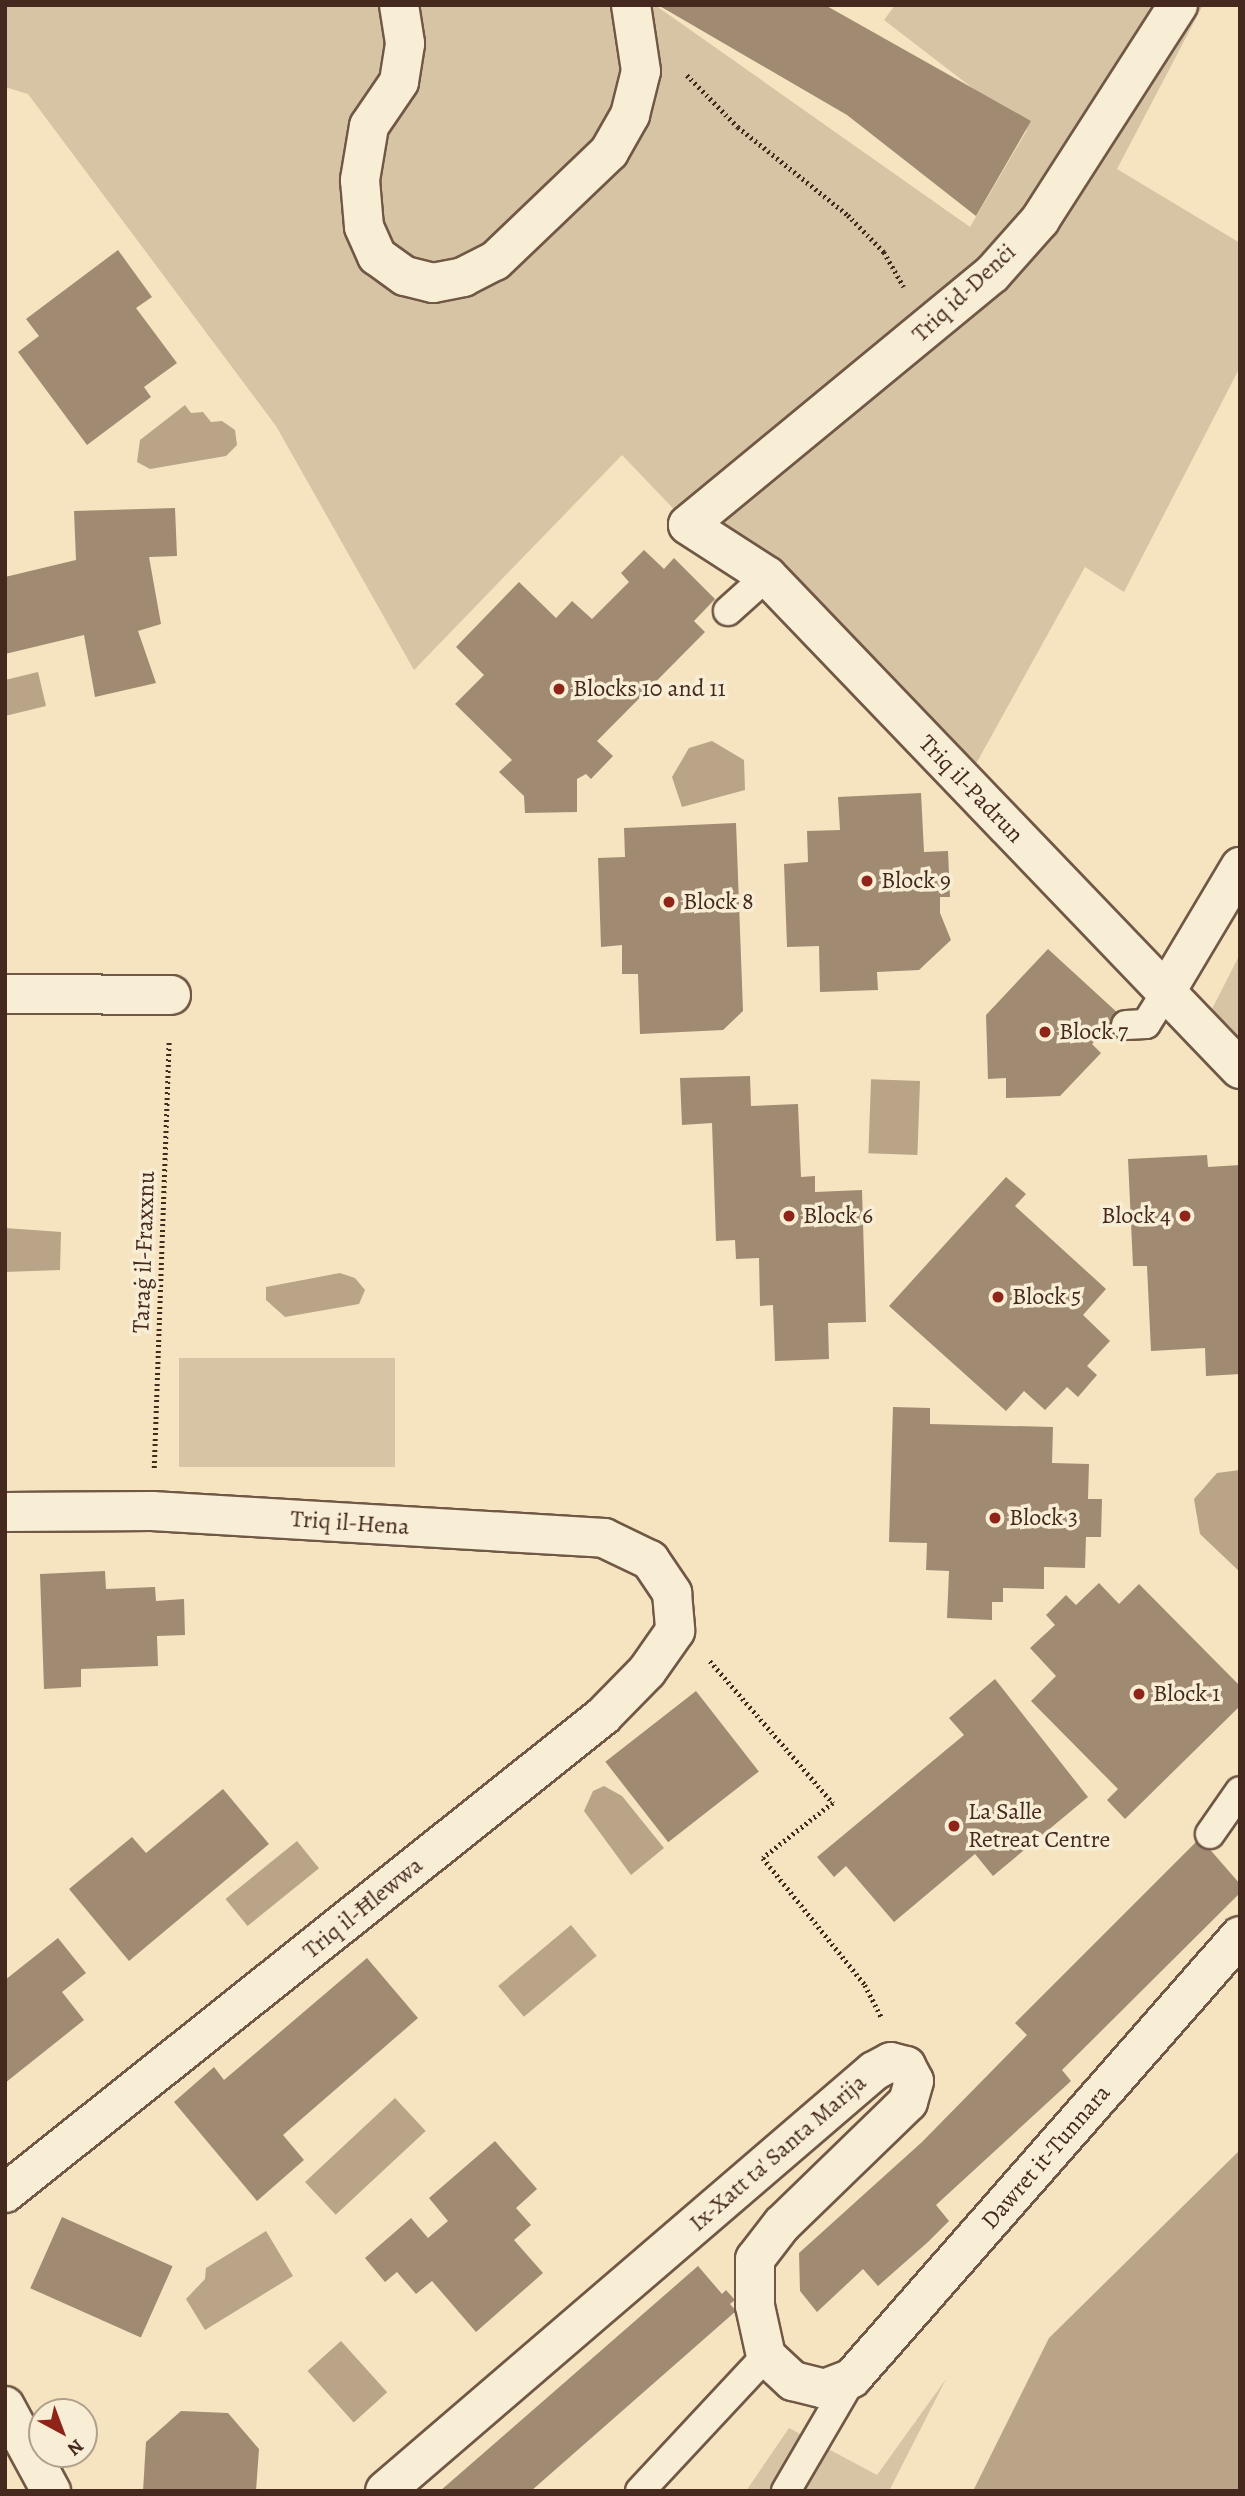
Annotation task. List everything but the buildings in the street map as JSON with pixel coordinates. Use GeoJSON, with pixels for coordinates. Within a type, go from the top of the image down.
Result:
{"type":"FeatureCollection","features":[{"type":"Feature","properties":{"kind":"street"},"geometry":{"type":"LineString","coordinates":[[398,5],[403,57],[399,82],[369,126],[360,180],[364,228],[377,257],[405,276],[433,283],[463,277],[495,261],[609,152],[630,115],[641,71],[631,5]]}},
{"type":"Feature","properties":{"kind":"street","name":"Triq id-Denċi"},"geometry":{"type":"LineString","coordinates":[[688,525],[992,274],[1040,220],[1178,5]]}},
{"type":"Feature","properties":{"kind":"street","name":"Triq il-Padrun"},"geometry":{"type":"LineString","coordinates":[[688,525],[767,576],[1240,1069]]}},
{"type":"Feature","properties":{"kind":"street"},"geometry":{"type":"LineString","coordinates":[[1166,992],[1240,867]]}},
{"type":"Feature","properties":{"kind":"street"},"geometry":{"type":"LineString","coordinates":[[5,994],[171,995]]}},
{"type":"Feature","properties":{"kind":"street","name":"Triq il-Hena"},"geometry":{"type":"LineString","coordinates":[[5,1512],[152,1511],[604,1538],[650,1560],[673,1593],[675,1631]]}},
{"type":"Feature","properties":{"kind":"street","name":"Triq il-Ħlewwa"},"geometry":{"type":"LineString","coordinates":[[5,2193],[603,1716],[647,1671],[675,1631]]}},
{"type":"Feature","properties":{"kind":"street","name":"Dawret it-Tunnara"},"geometry":{"type":"LineString","coordinates":[[852,2378],[1240,1936]]}},
{"type":"Feature","properties":{"kind":"street","name":"Ix-Xatt ta' Santa Marija"},"geometry":{"type":"LineString","coordinates":[[386,2491],[874,2071],[891,2062],[906,2066],[914,2081],[908,2102],[782,2224],[755,2259],[755,2306],[766,2356]]}},
{"type":"Feature","properties":{"kind":"street"},"geometry":{"type":"LineString","coordinates":[[766,2356],[793,2381],[824,2389],[852,2378]]}},
{"type":"Feature","properties":{"kind":"street"},"geometry":{"type":"LineString","coordinates":[[5,2406],[51,2491]]}},
{"type":"Feature","properties":{"kind":"lane"},"geometry":{"type":"LineString","coordinates":[[728,611],[767,576]]}},
{"type":"Feature","properties":{"kind":"lane"},"geometry":{"type":"LineString","coordinates":[[1126,1025],[1146,1024],[1166,992]]}},
{"type":"Feature","properties":{"kind":"lane"},"geometry":{"type":"LineString","coordinates":[[1210,1834],[1240,1791]]}},
{"type":"Feature","properties":{"kind":"lane"},"geometry":{"type":"LineString","coordinates":[[640,2491],[766,2356]]}},
{"type":"Feature","properties":{"kind":"lane","name":"Dawret it-Tunnara"},"geometry":{"type":"LineString","coordinates":[[786,2491],[852,2378]]}},
{"type":"Feature","properties":{"kind":"path"},"geometry":{"type":"LineString","coordinates":[[681,69],[738,127],[848,215],[884,252],[903,285],[909,344]]}},
{"type":"Feature","properties":{"kind":"path","name":"Taraġ il-Fraxxnu"},"geometry":{"type":"LineString","coordinates":[[152,1511],[171,995]]}},
{"type":"Feature","properties":{"kind":"path"},"geometry":{"type":"LineString","coordinates":[[675,1631],[708,1659],[833,1803],[763,1858],[865,1985]]}},
{"type":"Feature","properties":{"kind":"shaded area"},"geometry":{"type":"Polygon","coordinates":[[[5,5],[655,5],[970,227],[1027,130],[884,20],[895,5],[1203,5],[1117,169],[1240,243],[1240,367],[1124,592],[1085,567],[977,762],[951,799],[622,455],[414,670],[276,426],[28,94],[5,87],[5,5]]]}},
{"type":"Feature","properties":{"kind":"shaded area"},"geometry":{"type":"Polygon","coordinates":[[[185,405],[191,413],[203,412],[211,422],[222,421],[235,430],[237,445],[226,456],[150,469],[137,462],[140,440],[185,405]]]}},
{"type":"Feature","properties":{"kind":"shaded area"},"geometry":{"type":"Polygon","coordinates":[[[38,672],[46,706],[5,716],[5,680],[38,672]]]}},
{"type":"Feature","properties":{"kind":"shaded area"},"geometry":{"type":"Polygon","coordinates":[[[712,741],[744,760],[745,790],[682,807],[672,777],[689,748],[712,741]]]}},
{"type":"Feature","properties":{"kind":"shaded area"},"geometry":{"type":"Polygon","coordinates":[[[1240,954],[1240,1040],[1211,1011],[1240,954]]]}},
{"type":"Feature","properties":{"kind":"shaded area"},"geometry":{"type":"Polygon","coordinates":[[[871,1079],[920,1081],[917,1155],[868,1153],[871,1079]]]}},
{"type":"Feature","properties":{"kind":"shaded area"},"geometry":{"type":"Polygon","coordinates":[[[5,1228],[61,1232],[60,1270],[5,1272],[5,1228]]]}},
{"type":"Feature","properties":{"kind":"shaded area"},"geometry":{"type":"Polygon","coordinates":[[[340,1273],[355,1278],[365,1290],[359,1304],[285,1317],[266,1300],[266,1287],[340,1273]]]}},
{"type":"Feature","properties":{"kind":"shaded area"},"geometry":{"type":"Polygon","coordinates":[[[179,1358],[395,1358],[395,1467],[179,1467],[179,1358]]]}},
{"type":"Feature","properties":{"kind":"shaded area"},"geometry":{"type":"Polygon","coordinates":[[[1240,1470],[1240,1572],[1200,1534],[1194,1499],[1217,1473],[1240,1470]]]}},
{"type":"Feature","properties":{"kind":"shaded area"},"geometry":{"type":"Polygon","coordinates":[[[604,1786],[622,1796],[664,1848],[631,1875],[584,1811],[593,1791],[604,1786]]]}},
{"type":"Feature","properties":{"kind":"shaded area"},"geometry":{"type":"Polygon","coordinates":[[[297,1841],[319,1868],[248,1926],[226,1899],[297,1841]]]}},
{"type":"Feature","properties":{"kind":"shaded area"},"geometry":{"type":"Polygon","coordinates":[[[571,1925],[597,1956],[524,2017],[498,1986],[571,1925]]]}},
{"type":"Feature","properties":{"kind":"shaded area"},"geometry":{"type":"Polygon","coordinates":[[[395,2098],[426,2131],[336,2215],[305,2182],[395,2098]]]}},
{"type":"Feature","properties":{"kind":"shaded area"},"geometry":{"type":"Polygon","coordinates":[[[1240,2150],[1240,2491],[973,2491],[1049,2338],[1240,2150]]]}},
{"type":"Feature","properties":{"kind":"shaded area"},"geometry":{"type":"Polygon","coordinates":[[[266,2231],[293,2276],[205,2330],[186,2299],[205,2279],[206,2268],[266,2231]]]}},
{"type":"Feature","properties":{"kind":"shaded area"},"geometry":{"type":"Polygon","coordinates":[[[341,2341],[387,2392],[354,2422],[308,2371],[341,2341]]]}},
{"type":"Feature","properties":{"kind":"shaded area"},"geometry":{"type":"Polygon","coordinates":[[[946,2379],[889,2491],[746,2491],[789,2428],[877,2475],[946,2379]]]}},
{"type":"Feature","properties":{"kind":"place","name":"Blocks 10 and 11"},"geometry":{"type":"Point","coordinates":[559,689]}},
{"type":"Feature","properties":{"kind":"place","name":"Block 9"},"geometry":{"type":"Point","coordinates":[867,881]}},
{"type":"Feature","properties":{"kind":"place","name":"Block 8"},"geometry":{"type":"Point","coordinates":[669,902]}},
{"type":"Feature","properties":{"kind":"place","name":"Block 7"},"geometry":{"type":"Point","coordinates":[1045,1032]}},
{"type":"Feature","properties":{"kind":"place","name":"Block 6"},"geometry":{"type":"Point","coordinates":[789,1216]}},
{"type":"Feature","properties":{"kind":"place","name":"Block 4"},"geometry":{"type":"Point","coordinates":[1185,1216]}},
{"type":"Feature","properties":{"kind":"place","name":"Block 5"},"geometry":{"type":"Point","coordinates":[998,1297]}},
{"type":"Feature","properties":{"kind":"place","name":"Block 3"},"geometry":{"type":"Point","coordinates":[995,1518]}},
{"type":"Feature","properties":{"kind":"place","name":"Block 1"},"geometry":{"type":"Point","coordinates":[1139,1694]}},
{"type":"Feature","properties":{"kind":"place","name":"La Salle Retreat Centre"},"geometry":{"type":"Point","coordinates":[954,1826]}}]}
